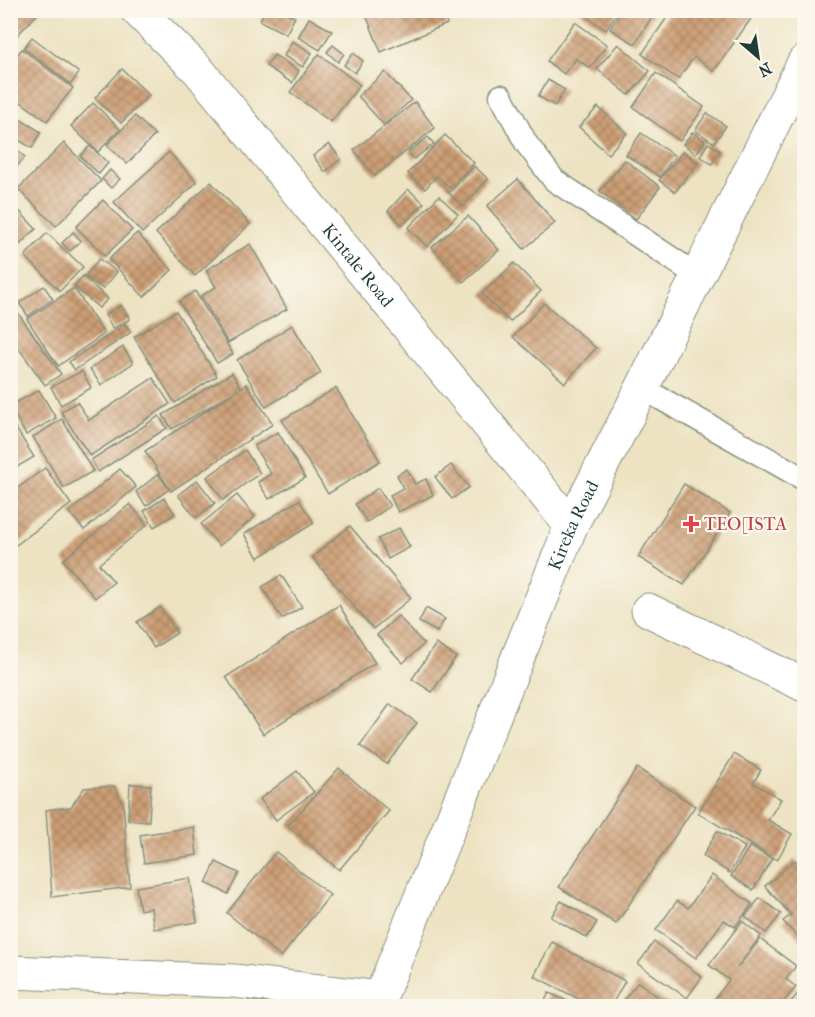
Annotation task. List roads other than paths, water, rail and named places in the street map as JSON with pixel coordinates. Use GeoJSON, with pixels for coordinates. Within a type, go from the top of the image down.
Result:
{"type":"FeatureCollection","features":[{"type":"Feature","properties":{"kind":"street","name":"Kintale Road"},"geometry":{"type":"LineString","coordinates":[[137,10],[199,71],[571,526]]}},
{"type":"Feature","properties":{"kind":"street","name":"Kireka Road"},"geometry":{"type":"LineString","coordinates":[[379,1002],[571,526],[804,62]]}},
{"type":"Feature","properties":{"kind":"street"},"geometry":{"type":"LineString","coordinates":[[648,610],[804,686]]}},
{"type":"Feature","properties":{"kind":"street"},"geometry":{"type":"LineString","coordinates":[[10,972],[234,981],[379,1002]]}},
{"type":"Feature","properties":{"kind":"lane"},"geometry":{"type":"LineString","coordinates":[[501,96],[526,143],[554,180],[698,276]]}},
{"type":"Feature","properties":{"kind":"lane"},"geometry":{"type":"LineString","coordinates":[[642,388],[804,479]]}},
{"type":"Feature","properties":{"kind":"place","name":"TEO[ISTA"},"geometry":{"type":"Point","coordinates":[691,524]}}]}
